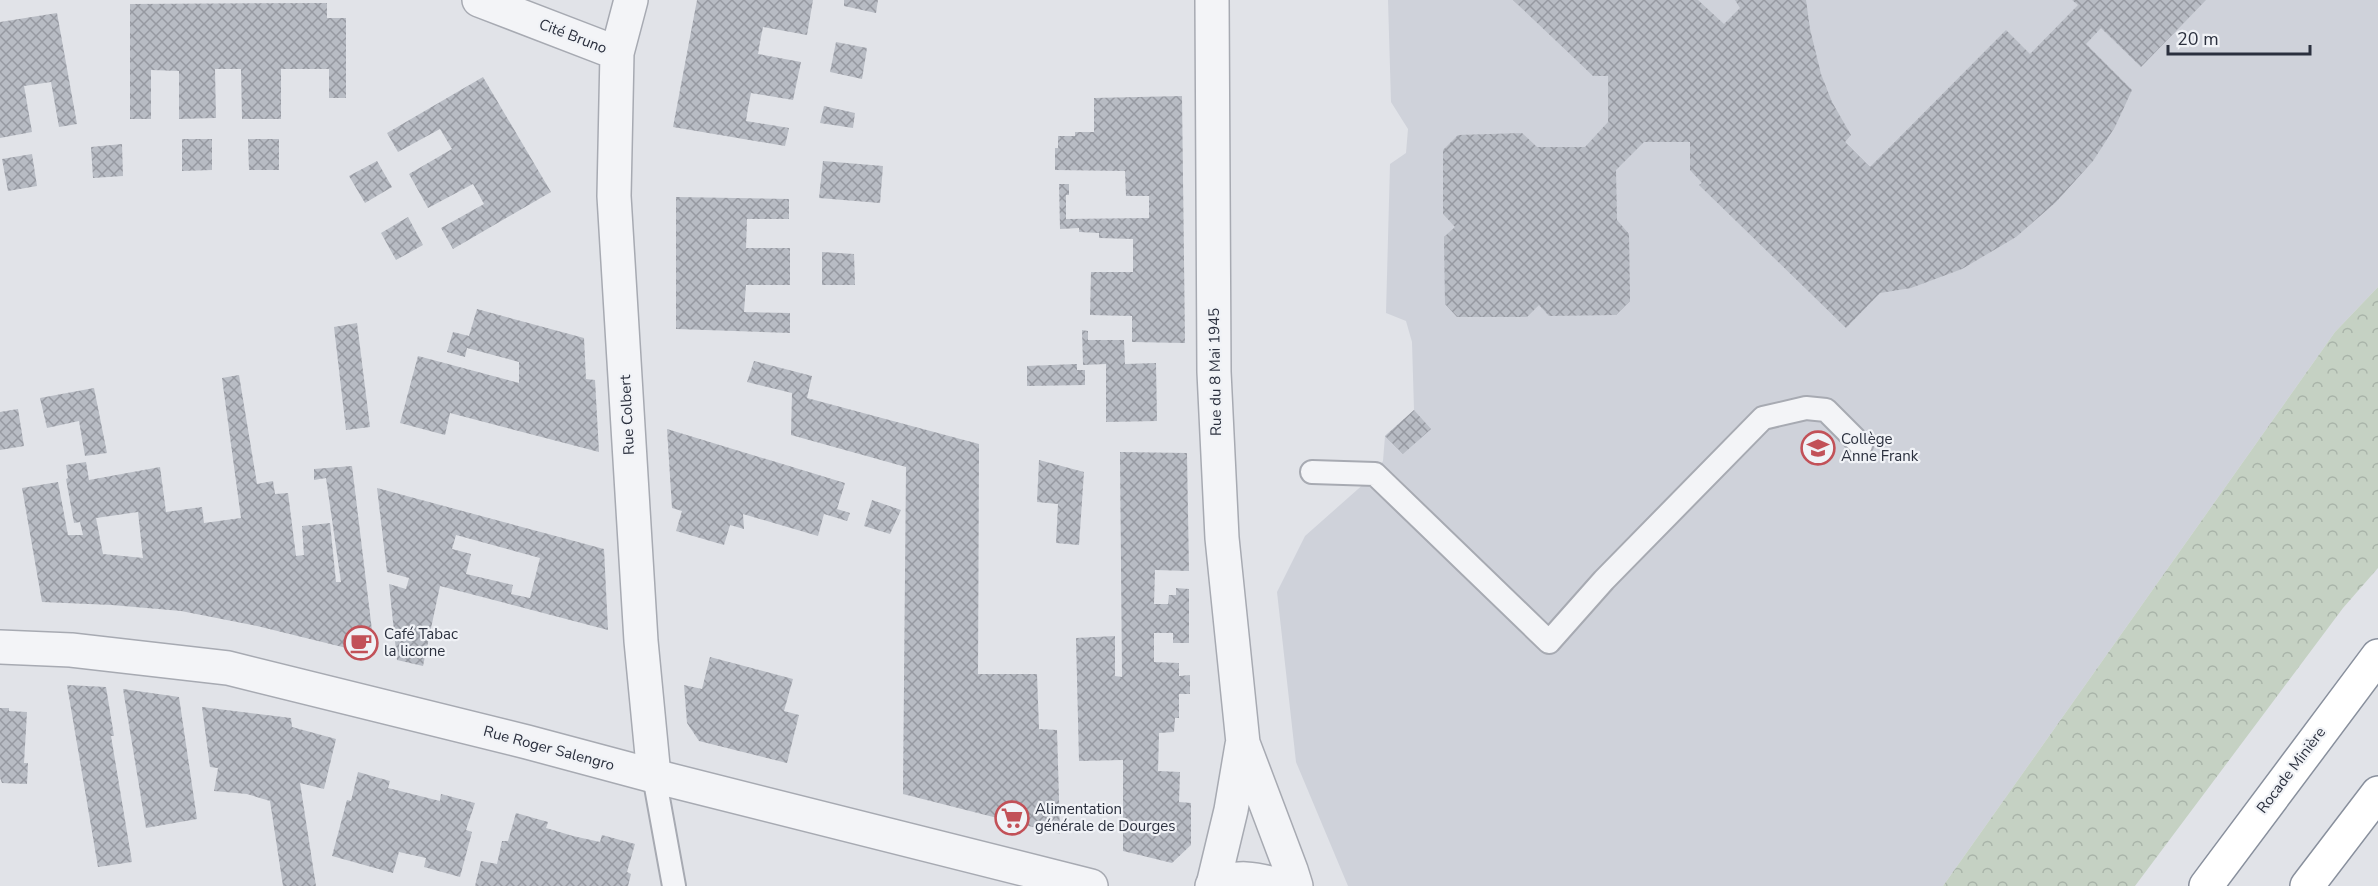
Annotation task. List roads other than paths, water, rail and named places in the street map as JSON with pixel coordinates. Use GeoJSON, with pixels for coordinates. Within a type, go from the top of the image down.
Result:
{"type":"FeatureCollection","features":[{"type":"Feature","properties":{"kind":"highway","name":"Rocade Minière"},"geometry":{"type":"LineString","coordinates":[[2206,886],[2378,656]]}},
{"type":"Feature","properties":{"kind":"highway"},"geometry":{"type":"LineString","coordinates":[[2307,886],[2378,793]]}},
{"type":"Feature","properties":{"kind":"street","name":"Cité Bruno"},"geometry":{"type":"LineString","coordinates":[[479,0],[616,52],[631,0]]}},
{"type":"Feature","properties":{"kind":"street","name":"Rue du 8 Mai 1945"},"geometry":{"type":"LineString","coordinates":[[1212,0],[1214,372],[1222,538],[1243,743],[1292,870],[1296,886]]}},
{"type":"Feature","properties":{"kind":"street","name":"Rue Colbert"},"geometry":{"type":"LineString","coordinates":[[616,52],[614,196],[641,641],[654,776]]}},
{"type":"Feature","properties":{"kind":"street","name":"Rue Roger Salengro"},"geometry":{"type":"LineString","coordinates":[[0,647],[71,650],[228,668],[1091,886]]}},
{"type":"Feature","properties":{"kind":"street","name":"Rue du 8 Mai 1945"},"geometry":{"type":"LineString","coordinates":[[1212,886],[1231,810],[1243,743]]}},
{"type":"Feature","properties":{"kind":"street"},"geometry":{"type":"LineString","coordinates":[[1212,886],[1235,878],[1259,879],[1280,886]]}},
{"type":"Feature","properties":{"kind":"lane"},"geometry":{"type":"LineString","coordinates":[[1312,472],[1375,474],[1549,642],[1604,580],[1763,418],[1806,408],[1826,410],[1861,446]]}},
{"type":"Feature","properties":{"kind":"lane"},"geometry":{"type":"LineString","coordinates":[[654,776],[674,886]]}},
{"type":"Feature","properties":{"kind":"place","name":"Collège Anne Frank"},"geometry":{"type":"Point","coordinates":[1818,448]}},
{"type":"Feature","properties":{"kind":"place","name":"Café Tabac la licorne"},"geometry":{"type":"Point","coordinates":[361,643]}},
{"type":"Feature","properties":{"kind":"place","name":"Alimentation générale de Dourges"},"geometry":{"type":"Point","coordinates":[1012,818]}}]}
